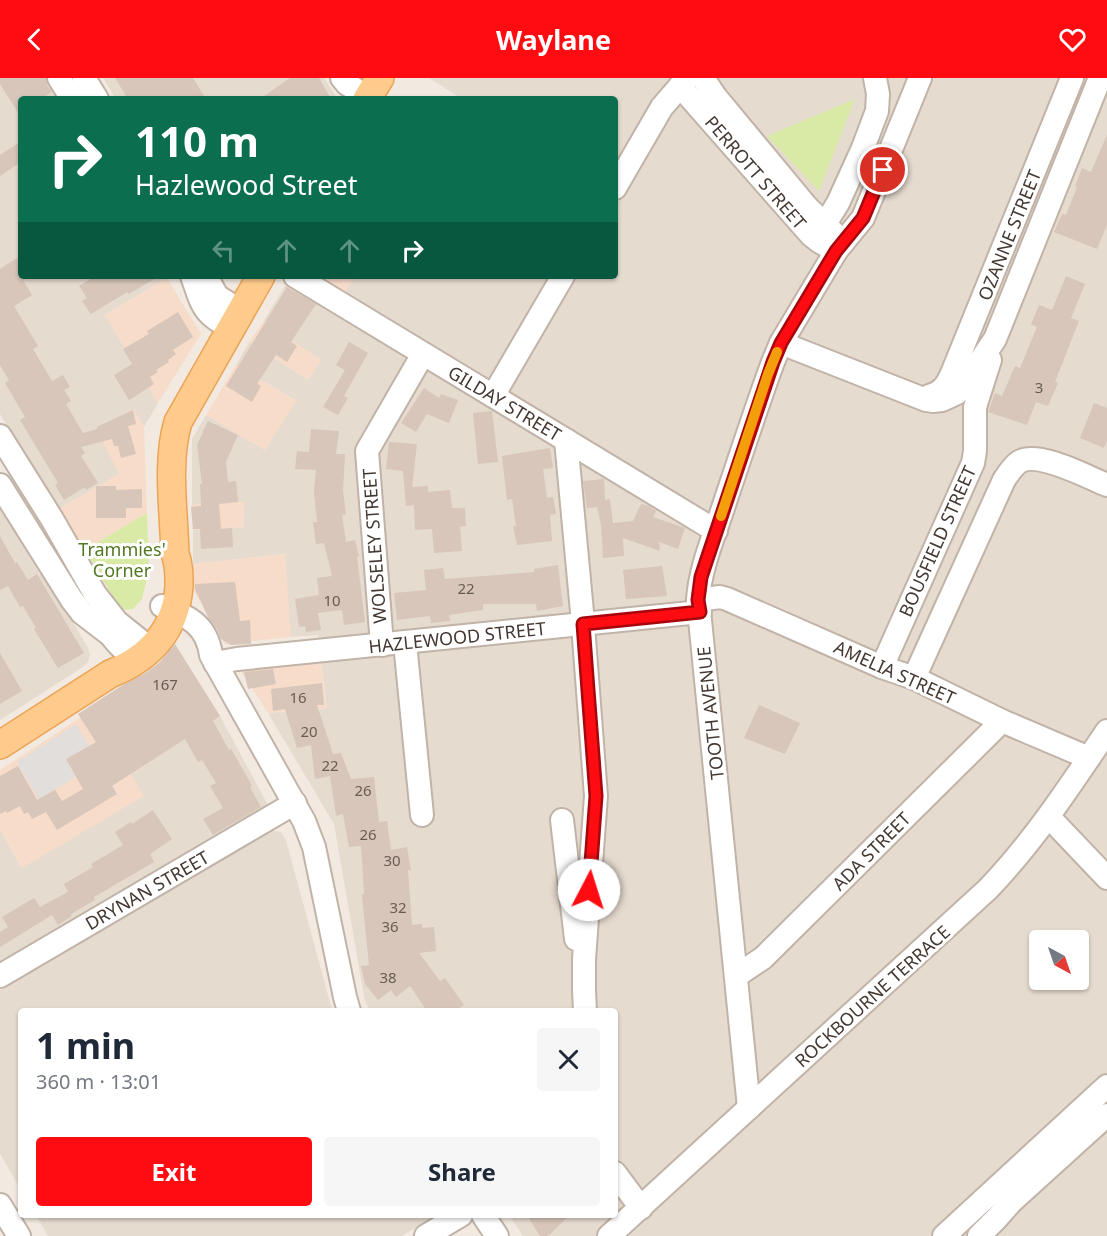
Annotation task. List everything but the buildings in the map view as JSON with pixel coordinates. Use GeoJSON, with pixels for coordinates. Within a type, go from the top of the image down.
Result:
{"type":"FeatureCollection","features":[{"type":"Feature","properties":{"kind":"main road"},"geometry":{"type":"LineString","coordinates":[[0,745],[110,674],[116,665],[152,634],[178,594],[179,566],[175,553],[171,458],[175,431],[259,279]]}},
{"type":"Feature","properties":{"kind":"street"},"geometry":{"type":"LineString","coordinates":[[59,78],[70,96]]}},
{"type":"Feature","properties":{"kind":"street"},"geometry":{"type":"LineString","coordinates":[[84,78],[95,96]]}},
{"type":"Feature","properties":{"kind":"street"},"geometry":{"type":"LineString","coordinates":[[342,78],[347,84],[372,91]]}},
{"type":"Feature","properties":{"kind":"street","name":"PERROTT STREET"},"geometry":{"type":"LineString","coordinates":[[703,78],[715,96],[807,207],[825,224],[840,246]]}},
{"type":"Feature","properties":{"kind":"street"},"geometry":{"type":"LineString","coordinates":[[825,224],[836,208],[877,111],[878,94],[874,78]]}},
{"type":"Feature","properties":{"kind":"street","name":"TOOTH AVENUE"},"geometry":{"type":"LineString","coordinates":[[749,1108],[699,606],[701,577],[768,374],[781,343],[840,246],[861,220],[920,78]]}},
{"type":"Feature","properties":{"kind":"street","name":"OZANNE STREET"},"geometry":{"type":"LineString","coordinates":[[995,339],[957,393],[946,394],[953,371],[1072,78]]}},
{"type":"Feature","properties":{"kind":"street","name":"OZANNE STREET"},"geometry":{"type":"LineString","coordinates":[[975,412],[995,339],[1100,78]]}},
{"type":"Feature","properties":{"kind":"street"},"geometry":{"type":"LineString","coordinates":[[618,183],[662,107],[684,82]]}},
{"type":"Feature","properties":{"kind":"street","name":"PERROTT STREET"},"geometry":{"type":"LineString","coordinates":[[684,82],[810,235],[820,242],[840,246]]}},
{"type":"Feature","properties":{"kind":"street"},"geometry":{"type":"LineString","coordinates":[[193,279],[208,312],[216,319],[236,319]]}},
{"type":"Feature","properties":{"kind":"street"},"geometry":{"type":"LineString","coordinates":[[208,279],[217,296],[236,319]]}},
{"type":"Feature","properties":{"kind":"street","name":"GILDAY STREET"},"geometry":{"type":"LineString","coordinates":[[300,279],[716,531]]}},
{"type":"Feature","properties":{"kind":"street"},"geometry":{"type":"LineString","coordinates":[[493,396],[561,279]]}},
{"type":"Feature","properties":{"kind":"street"},"geometry":{"type":"LineString","coordinates":[[781,343],[916,396],[946,394]]}},
{"type":"Feature","properties":{"kind":"street","name":"WOLSELEY STREET"},"geometry":{"type":"LineString","coordinates":[[382,645],[367,451],[423,354]]}},
{"type":"Feature","properties":{"kind":"street","name":"BOUSFIELD STREET"},"geometry":{"type":"LineString","coordinates":[[882,667],[973,463],[975,412]]}},
{"type":"Feature","properties":{"kind":"street"},"geometry":{"type":"LineString","coordinates":[[0,436],[95,594],[122,627],[152,634]]}},
{"type":"Feature","properties":{"kind":"street"},"geometry":{"type":"LineString","coordinates":[[566,440],[596,796],[585,937],[585,1001]]}},
{"type":"Feature","properties":{"kind":"street","name":"BOUSFIELD STREET"},"geometry":{"type":"LineString","coordinates":[[914,678],[1004,480],[1019,462],[1027,459],[1048,460],[1107,485]]}},
{"type":"Feature","properties":{"kind":"street"},"geometry":{"type":"LineString","coordinates":[[0,485],[72,600],[82,613],[108,633],[117,644],[191,619],[197,624],[210,646],[213,659],[304,821],[314,847],[348,1008]]}},
{"type":"Feature","properties":{"kind":"street"},"geometry":{"type":"LineString","coordinates":[[95,594],[99,612],[108,633]]}},
{"type":"Feature","properties":{"kind":"street","name":"AMELIA STREET"},"geometry":{"type":"LineString","coordinates":[[699,606],[720,597],[727,599],[882,667],[914,678],[1002,721],[1089,758]]}},
{"type":"Feature","properties":{"kind":"street","name":"HAZLEWOOD STREET"},"geometry":{"type":"LineString","coordinates":[[213,659],[237,659],[583,624],[699,606]]}},
{"type":"Feature","properties":{"kind":"street"},"geometry":{"type":"LineString","coordinates":[[405,643],[422,815]]}},
{"type":"Feature","properties":{"kind":"street","name":"ADA STREET"},"geometry":{"type":"LineString","coordinates":[[736,976],[763,958],[1002,721]]}},
{"type":"Feature","properties":{"kind":"street","name":"ROCKBOURNE TERRACE"},"geometry":{"type":"LineString","coordinates":[[620,1233],[641,1208],[988,889],[1011,865],[1049,818],[1107,731]]}},
{"type":"Feature","properties":{"kind":"street","name":"DRYNAN STREET"},"geometry":{"type":"LineString","coordinates":[[0,976],[295,803]]}},
{"type":"Feature","properties":{"kind":"street"},"geometry":{"type":"LineString","coordinates":[[1049,818],[1107,878]]}},
{"type":"Feature","properties":{"kind":"street"},"geometry":{"type":"LineString","coordinates":[[562,820],[585,1001]]}},
{"type":"Feature","properties":{"kind":"street"},"geometry":{"type":"LineString","coordinates":[[944,1236],[1107,1086]]}},
{"type":"Feature","properties":{"kind":"street"},"geometry":{"type":"LineString","coordinates":[[979,1236],[1012,1202],[1107,1116]]}},
{"type":"Feature","properties":{"kind":"street"},"geometry":{"type":"LineString","coordinates":[[618,1177],[641,1208]]}},
{"type":"Feature","properties":{"kind":"street"},"geometry":{"type":"LineString","coordinates":[[0,1205],[19,1236]]}},
{"type":"Feature","properties":{"kind":"street"},"geometry":{"type":"LineString","coordinates":[[426,1236],[455,1218]]}},
{"type":"Feature","properties":{"kind":"street"},"geometry":{"type":"LineString","coordinates":[[485,1218],[497,1236]]}},
{"type":"Feature","properties":{"kind":"shaded area"},"geometry":{"type":"Polygon","coordinates":[[[0,78],[47,78],[58,96],[18,96],[18,279],[165,279],[105,315],[158,403],[144,427],[133,409],[119,474],[57,510],[0,414],[0,78]]]}},
{"type":"Feature","properties":{"kind":"shaded area"},"geometry":{"type":"Polygon","coordinates":[[[103,78],[324,78],[335,95],[335,96],[114,96],[103,78]]]}},
{"type":"Feature","properties":{"kind":"shaded area"},"geometry":{"type":"Polygon","coordinates":[[[429,78],[1107,78],[1107,1236],[523,1236],[511,1218],[618,1218],[618,1008],[369,1008],[365,1002],[334,824],[268,713],[327,708],[318,635],[291,637],[284,554],[193,564],[193,530],[244,527],[243,502],[192,505],[192,439],[206,415],[265,450],[295,400],[236,365],[249,342],[308,380],[321,360],[263,322],[286,284],[332,313],[353,279],[618,279],[618,96],[457,96],[429,78]]]}},
{"type":"Feature","properties":{"kind":"shaded area"},"geometry":{"type":"Polygon","coordinates":[[[168,279],[201,334],[158,403],[105,315],[168,279]]]}},
{"type":"Feature","properties":{"kind":"shaded area"},"geometry":{"type":"Polygon","coordinates":[[[323,279],[353,279],[345,292],[323,279]]]}},
{"type":"Feature","properties":{"kind":"shaded area"},"geometry":{"type":"Polygon","coordinates":[[[263,322],[321,360],[308,380],[249,342],[263,322]]]}},
{"type":"Feature","properties":{"kind":"shaded area"},"geometry":{"type":"Polygon","coordinates":[[[236,365],[296,401],[265,450],[206,415],[236,365]]]}},
{"type":"Feature","properties":{"kind":"shaded area"},"geometry":{"type":"Polygon","coordinates":[[[133,409],[144,427],[147,513],[85,550],[57,510],[119,474],[97,430],[133,409]]]}},
{"type":"Feature","properties":{"kind":"shaded area"},"geometry":{"type":"Polygon","coordinates":[[[243,502],[244,527],[193,530],[192,505],[243,502]]]}},
{"type":"Feature","properties":{"kind":"shaded area"},"geometry":{"type":"Polygon","coordinates":[[[0,508],[40,575],[44,573],[90,654],[88,662],[83,667],[0,720],[0,508]]]}},
{"type":"Feature","properties":{"kind":"shaded area"},"geometry":{"type":"Polygon","coordinates":[[[285,554],[291,637],[225,644],[194,591],[193,564],[285,554]]]}},
{"type":"Feature","properties":{"kind":"shaded area"},"geometry":{"type":"Polygon","coordinates":[[[180,652],[220,716],[131,774],[144,796],[22,868],[0,829],[0,770],[180,652]]]}},
{"type":"Feature","properties":{"kind":"shaded area"},"geometry":{"type":"Polygon","coordinates":[[[321,662],[327,708],[268,713],[240,670],[321,662]]]}},
{"type":"Feature","properties":{"kind":"shaded area"},"geometry":{"type":"Polygon","coordinates":[[[220,716],[268,805],[0,964],[0,829],[21,867],[143,795],[130,774],[220,716]]]}},
{"type":"Feature","properties":{"kind":"shaded area"},"geometry":{"type":"Polygon","coordinates":[[[76,724],[89,746],[66,759],[76,777],[39,800],[17,762],[76,724]]]}},
{"type":"Feature","properties":{"kind":"shaded area"},"geometry":{"type":"Polygon","coordinates":[[[269,831],[275,831],[281,832],[286,840],[331,1008],[18,1008],[18,1185],[0,1154],[0,990],[269,831]]]}},
{"type":"Feature","properties":{"kind":"shaded area"},"geometry":{"type":"Polygon","coordinates":[[[38,1218],[431,1218],[402,1236],[48,1236],[38,1218]]]}},
{"type":"Feature","properties":{"kind":"green space"},"geometry":{"type":"Polygon","coordinates":[[[855,99],[819,191],[767,136],[855,99]]]}},
{"type":"Feature","properties":{"kind":"green space","name":"Trammies' Corner"},"geometry":{"type":"Polygon","coordinates":[[[147,513],[149,570],[142,599],[133,609],[121,610],[85,550],[147,513]]]}},
{"type":"Feature","properties":{"kind":"slow traffic"},"geometry":{"type":"LineString","coordinates":[[721,516],[777,352]]}},
{"type":"Feature","properties":{"kind":"route"},"geometry":{"type":"LineString","coordinates":[[589,890],[596,796],[583,624],[700,612],[698,600],[701,577],[773,362],[781,343],[836,251],[863,218],[883,170]]}}]}
